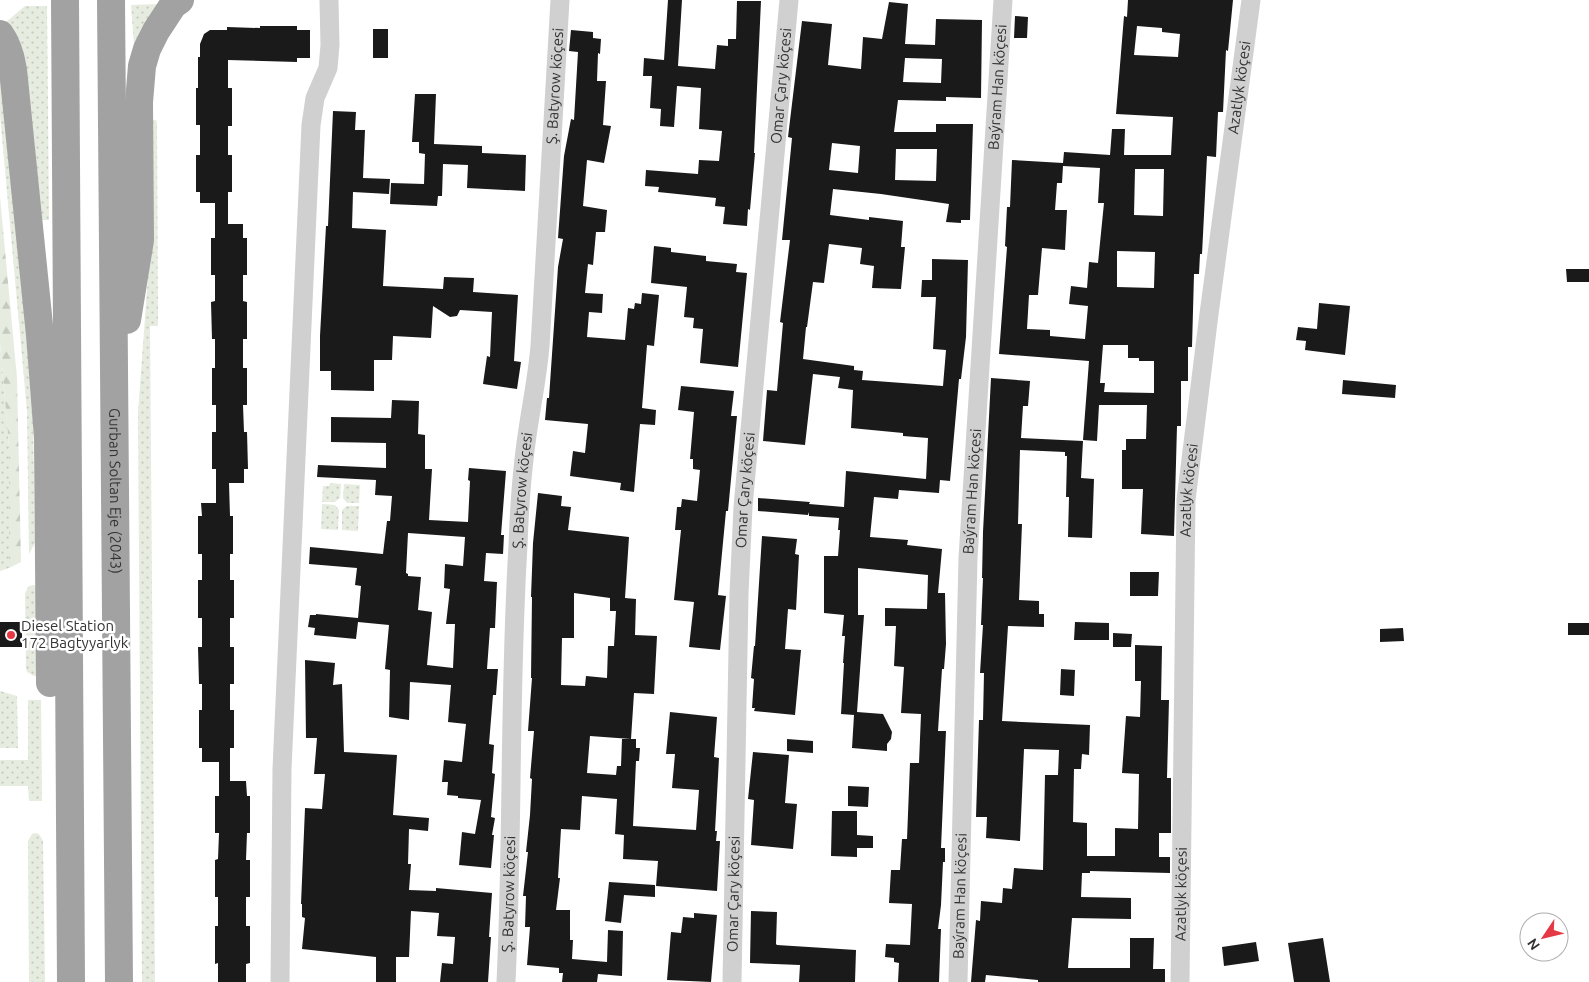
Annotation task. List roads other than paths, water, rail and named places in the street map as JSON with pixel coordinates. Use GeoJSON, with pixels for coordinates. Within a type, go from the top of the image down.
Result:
{"type":"FeatureCollection","features":[{"type":"Feature","properties":{"kind":"highway"},"geometry":{"type":"LineString","coordinates":[[65,0],[71,982]]}},
{"type":"Feature","properties":{"kind":"highway","name":"Gurban Soltan Eje (2043)"},"geometry":{"type":"LineString","coordinates":[[111,0],[119,982]]}},
{"type":"Feature","properties":{"kind":"highway"},"geometry":{"type":"LineString","coordinates":[[114,396],[140,240],[139,102],[142,66],[147,49],[156,31],[173,6],[180,0]]}},
{"type":"Feature","properties":{"kind":"highway"},"geometry":{"type":"LineString","coordinates":[[0,34],[11,56],[14,70],[40,335],[48,438],[50,693],[70,792]]}},
{"type":"Feature","properties":{"kind":"highway"},"geometry":{"type":"LineString","coordinates":[[49,560],[68,372]]}},
{"type":"Feature","properties":{"kind":"street"},"geometry":{"type":"LineString","coordinates":[[280,982],[282,769],[311,124],[315,98],[328,68],[330,45],[329,0]]}},
{"type":"Feature","properties":{"kind":"street","name":"Ş. Batyrow köçesi"},"geometry":{"type":"LineString","coordinates":[[506,982],[510,897],[513,673],[518,546],[525,451],[538,376],[560,0]]}},
{"type":"Feature","properties":{"kind":"street","name":"Omar Çary köçesi"},"geometry":{"type":"LineString","coordinates":[[732,982],[739,594],[743,507],[789,0]]}},
{"type":"Feature","properties":{"kind":"street","name":"Baýram Han köçesi"},"geometry":{"type":"LineString","coordinates":[[958,982],[968,558],[1003,0]]}},
{"type":"Feature","properties":{"kind":"street","name":"Azatlyk köçesi"},"geometry":{"type":"LineString","coordinates":[[1180,982],[1186,500],[1251,0]]}},
{"type":"Feature","properties":{"kind":"place","name":"Diesel Station 172 Bagtyyarlyk"},"geometry":{"type":"Point","coordinates":[11,635]}}]}
